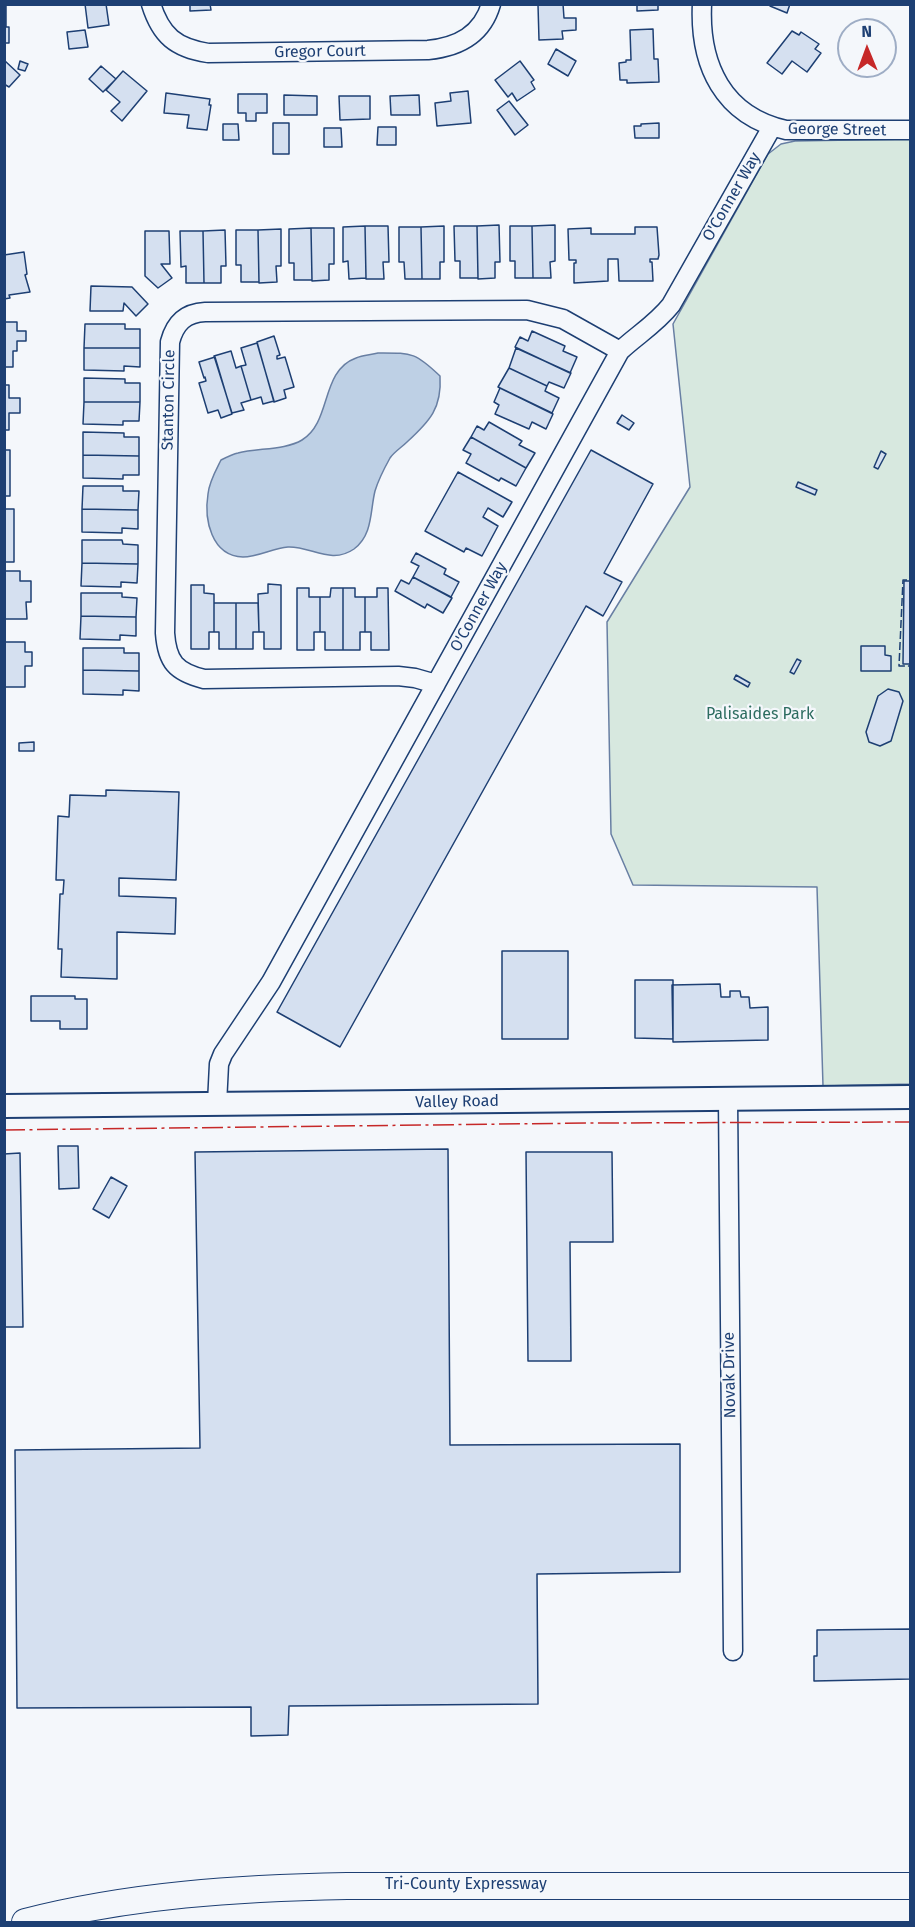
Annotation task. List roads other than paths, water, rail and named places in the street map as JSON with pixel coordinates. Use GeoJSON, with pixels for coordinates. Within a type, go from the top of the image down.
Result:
{"type":"FeatureCollection","features":[{"type":"Feature","properties":{"kind":"highway","name":"Tri-County Expressway"},"geometry":{"type":"LineString","coordinates":[[25,1923],[114,1904],[264,1888],[910,1886]]}},
{"type":"Feature","properties":{"kind":"main road","name":"Valley Road"},"geometry":{"type":"LineString","coordinates":[[4,1106],[910,1097]]}},
{"type":"Feature","properties":{"kind":"street","name":"Gregor Court"},"geometry":{"type":"LineString","coordinates":[[151,4],[162,29],[171,39],[182,46],[208,53],[443,48],[456,45],[477,30],[485,19],[490,4]]}},
{"type":"Feature","properties":{"kind":"street","name":"George Street"},"geometry":{"type":"LineString","coordinates":[[702,4],[701,22],[708,64],[725,94],[752,118],[772,127],[802,132],[910,130]]}},
{"type":"Feature","properties":{"kind":"street","name":"O'Conner Way"},"geometry":{"type":"LineString","coordinates":[[217,1104],[219,1064],[223,1054],[271,982],[620,351],[656,324],[671,305],[772,127]]}},
{"type":"Feature","properties":{"kind":"street","name":"Stanton Circle"},"geometry":{"type":"LineString","coordinates":[[436,684],[398,676],[204,679],[189,675],[172,662],[167,652],[165,633],[170,342],[173,330],[187,316],[195,312],[527,310],[563,319],[620,351]]}},
{"type":"Feature","properties":{"kind":"street","name":"Novak Drive"},"geometry":{"type":"LineString","coordinates":[[728,1099],[733,1651]]}},
{"type":"Feature","properties":{"kind":"water"},"geometry":{"type":"Polygon","coordinates":[[[378,353],[399,353],[418,358],[440,376],[440,387],[433,413],[390,458],[386,466],[375,491],[365,537],[354,549],[337,555],[296,547],[243,557],[223,550],[212,534],[207,514],[210,485],[221,460],[236,453],[288,446],[302,440],[318,421],[337,374],[345,365],[359,357],[378,353]]]}},
{"type":"Feature","properties":{"kind":"park label","name":"Palisaides Park"},"geometry":{"type":"Point","coordinates":[760,715]}}]}
